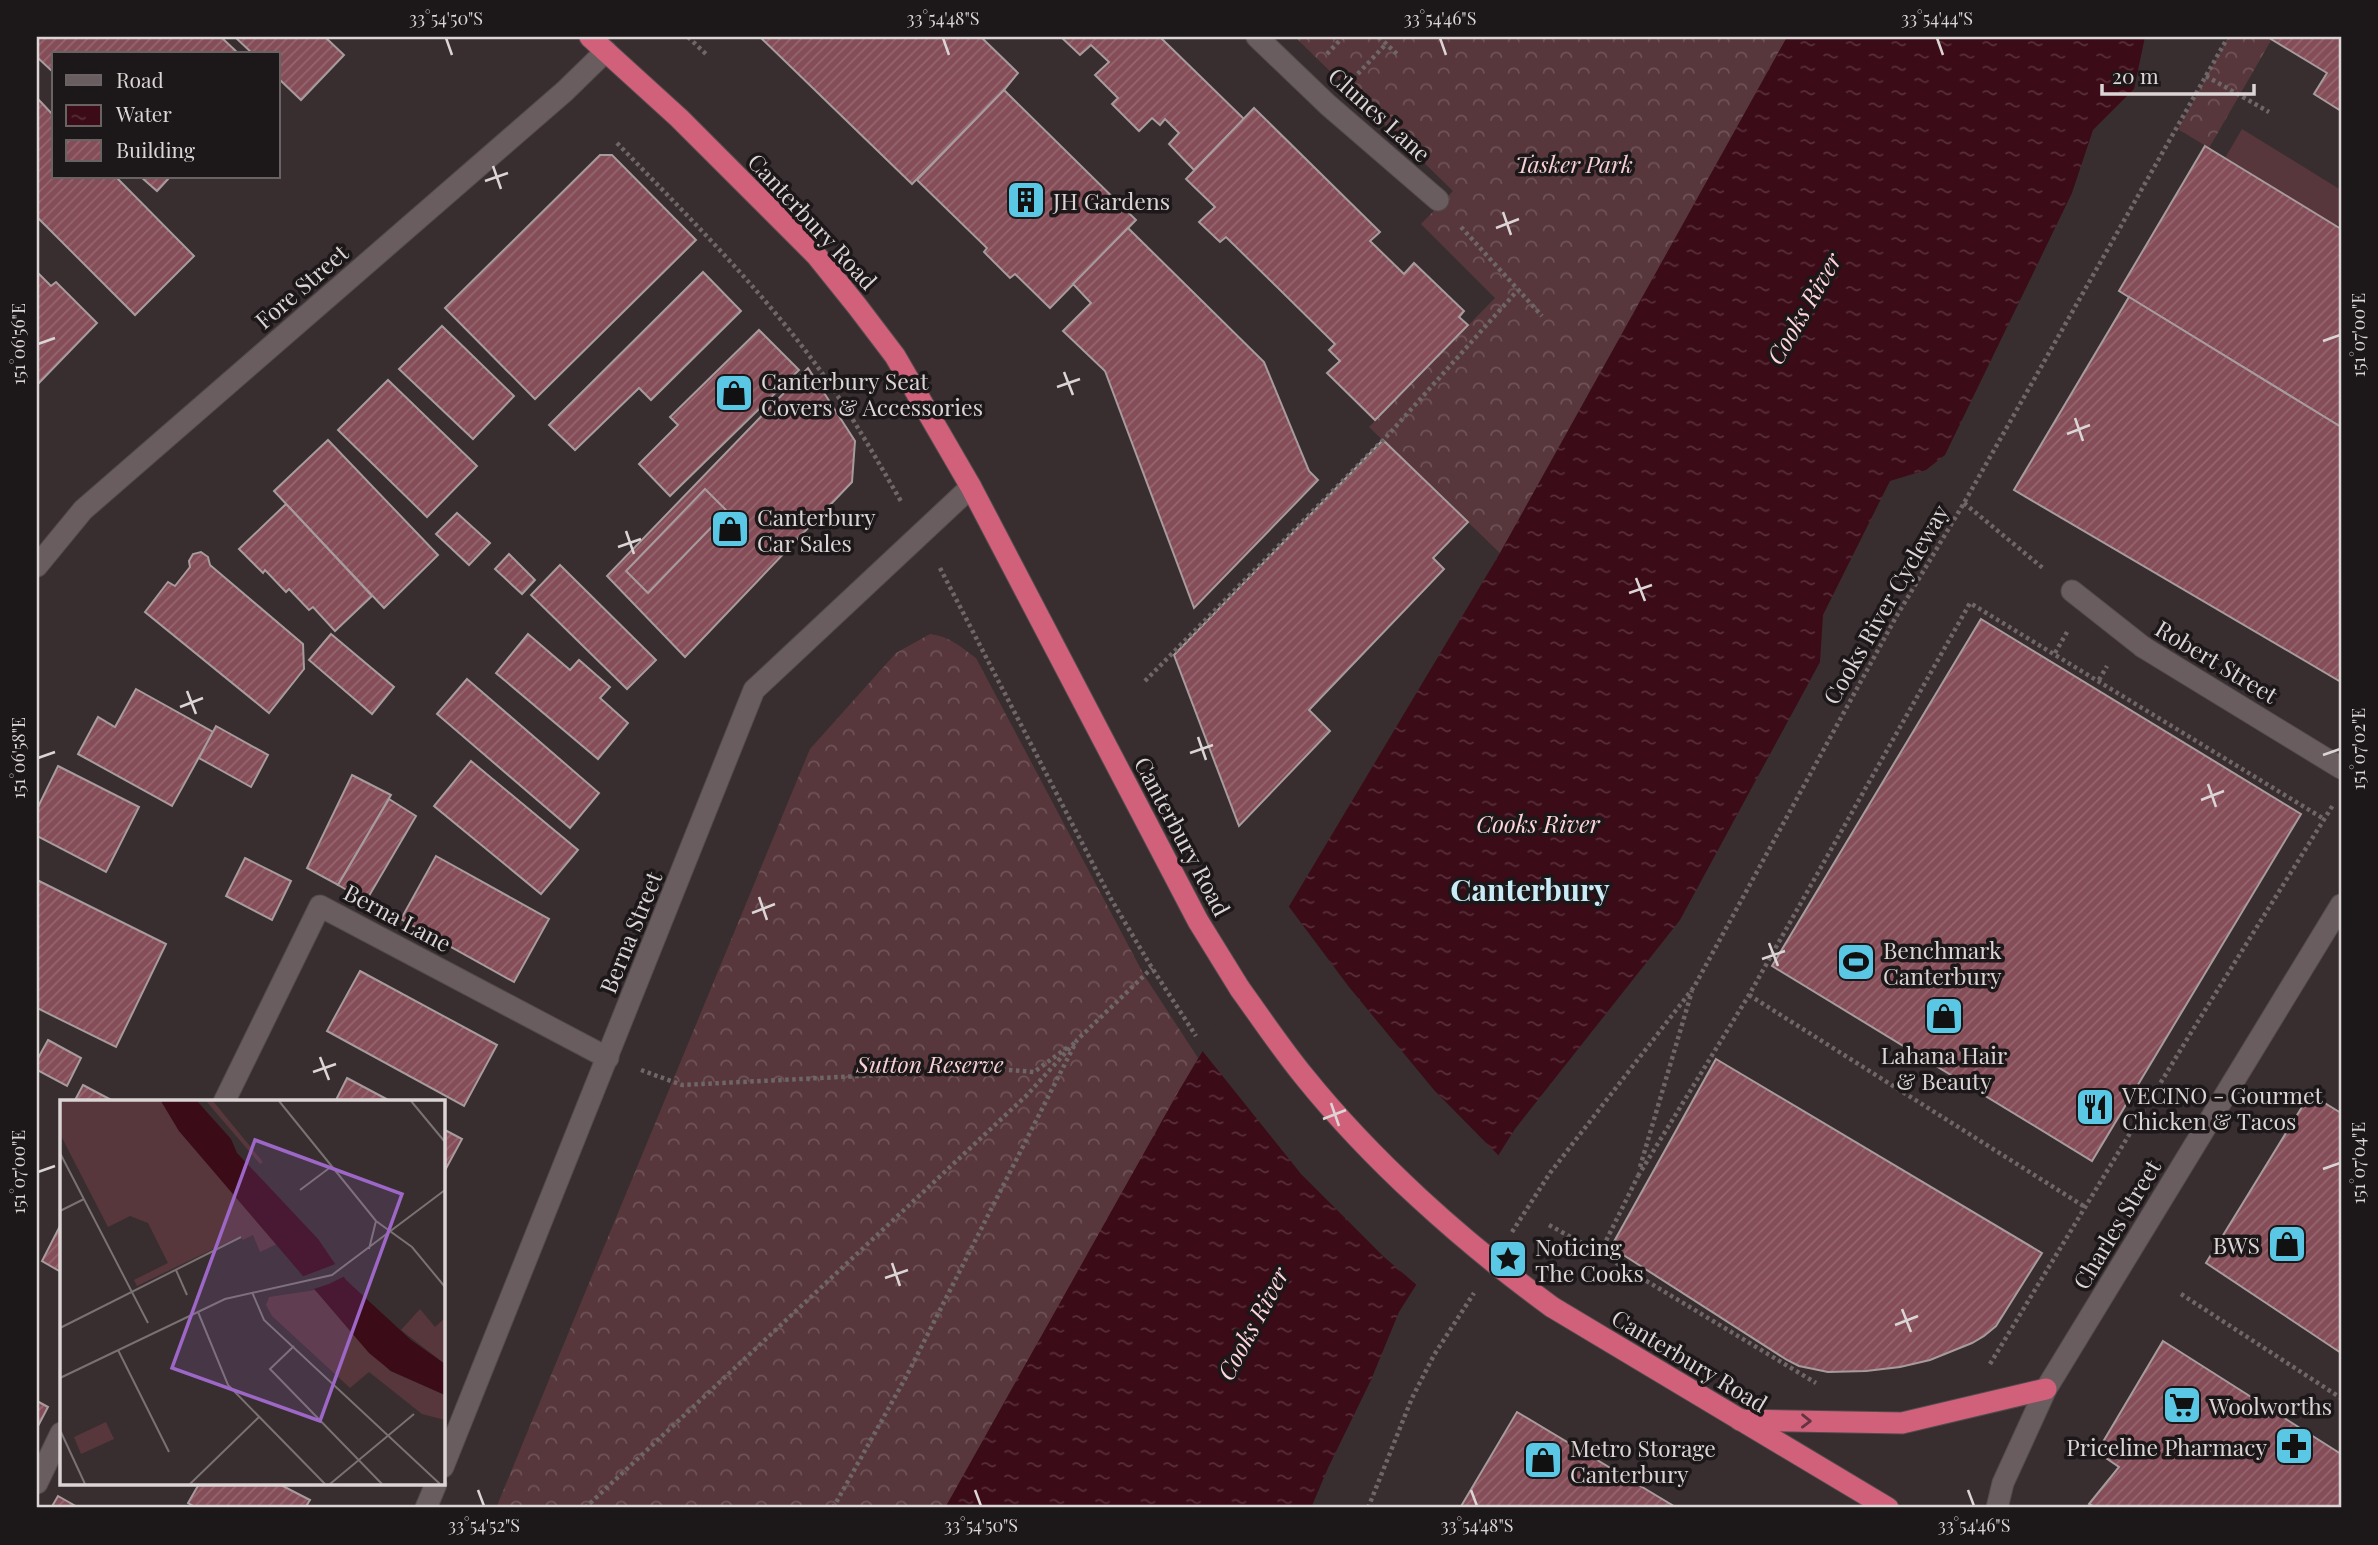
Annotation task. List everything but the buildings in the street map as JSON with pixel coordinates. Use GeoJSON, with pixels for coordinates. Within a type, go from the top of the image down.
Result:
{"type":"FeatureCollection","features":[{"type":"Feature","properties":{"kind":"highway","name":"Canterbury Road"},"geometry":{"type":"LineString","coordinates":[[590,37],[670,109],[816,255],[895,356],[971,487],[1198,921],[1240,989],[1303,1075],[1349,1129],[1493,1265],[1552,1307],[1888,1508]]}},
{"type":"Feature","properties":{"kind":"highway"},"geometry":{"type":"LineString","coordinates":[[1738,1420],[1902,1423],[2046,1389]]}},
{"type":"Feature","properties":{"kind":"street","name":"Clunes Lane"},"geometry":{"type":"LineString","coordinates":[[1257,37],[1328,105],[1438,200]]}},
{"type":"Feature","properties":{"kind":"street","name":"Fore Street"},"geometry":{"type":"LineString","coordinates":[[37,566],[83,510],[565,91],[606,51]]}},
{"type":"Feature","properties":{"kind":"street","name":"Berna Street"},"geometry":{"type":"LineString","coordinates":[[444,1465],[754,690],[971,487]]}},
{"type":"Feature","properties":{"kind":"street","name":"Robert Street"},"geometry":{"type":"LineString","coordinates":[[2072,591],[2143,647],[2341,768]]}},
{"type":"Feature","properties":{"kind":"street","name":"Charles Street"},"geometry":{"type":"LineString","coordinates":[[1997,1508],[2003,1483],[2046,1389],[2341,905]]}},
{"type":"Feature","properties":{"kind":"street","name":"Berna Lane"},"geometry":{"type":"LineString","coordinates":[[225,1100],[320,906],[608,1058]]}},
{"type":"Feature","properties":{"kind":"street"},"geometry":{"type":"LineString","coordinates":[[37,1483],[60,1435]]}},
{"type":"Feature","properties":{"kind":"street"},"geometry":{"type":"LineString","coordinates":[[426,1508],[435,1486]]}},
{"type":"Feature","properties":{"kind":"path"},"geometry":{"type":"LineString","coordinates":[[688,37],[707,55]]}},
{"type":"Feature","properties":{"kind":"path"},"geometry":{"type":"LineString","coordinates":[[1379,37],[1399,57]]}},
{"type":"Feature","properties":{"kind":"path","name":"Cooks River Cycleway"},"geometry":{"type":"LineString","coordinates":[[1550,1173],[1694,987],[1896,617],[1964,503],[2228,37]]}},
{"type":"Feature","properties":{"kind":"path"},"geometry":{"type":"LineString","coordinates":[[1328,105],[1386,44]]}},
{"type":"Feature","properties":{"kind":"path"},"geometry":{"type":"LineString","coordinates":[[2206,76],[2269,112]]}},
{"type":"Feature","properties":{"kind":"path"},"geometry":{"type":"LineString","coordinates":[[617,143],[698,227],[811,358],[846,409],[883,471]]}},
{"type":"Feature","properties":{"kind":"path"},"geometry":{"type":"LineString","coordinates":[[1438,200],[1542,316]]}},
{"type":"Feature","properties":{"kind":"path"},"geometry":{"type":"LineString","coordinates":[[1145,681],[1389,434],[1517,291]]}},
{"type":"Feature","properties":{"kind":"path"},"geometry":{"type":"LineString","coordinates":[[1964,503],[2040,566]]}},
{"type":"Feature","properties":{"kind":"path"},"geometry":{"type":"LineString","coordinates":[[1600,1253],[1638,1175],[1749,995],[1970,603],[2324,819]]}},
{"type":"Feature","properties":{"kind":"path"},"geometry":{"type":"LineString","coordinates":[[963,610],[1111,899],[1196,1036]]}},
{"type":"Feature","properties":{"kind":"path"},"geometry":{"type":"LineString","coordinates":[[1988,1366],[2335,801]]}},
{"type":"Feature","properties":{"kind":"path"},"geometry":{"type":"LineString","coordinates":[[585,1508],[1027,1095],[1077,1040],[1152,968]]}},
{"type":"Feature","properties":{"kind":"path"},"geometry":{"type":"LineString","coordinates":[[1638,1175],[1694,987]]}},
{"type":"Feature","properties":{"kind":"path"},"geometry":{"type":"LineString","coordinates":[[1749,995],[2085,1207]]}},
{"type":"Feature","properties":{"kind":"path"},"geometry":{"type":"LineString","coordinates":[[608,1058],[682,1085],[998,1069],[1034,1072],[1077,1040]]}},
{"type":"Feature","properties":{"kind":"path"},"geometry":{"type":"LineString","coordinates":[[833,1508],[906,1377],[1077,1040]]}},
{"type":"Feature","properties":{"kind":"path"},"geometry":{"type":"LineString","coordinates":[[1549,1224],[1814,1383],[1826,1384]]}},
{"type":"Feature","properties":{"kind":"path"},"geometry":{"type":"LineString","coordinates":[[2181,1294],[2341,1398]]}},
{"type":"Feature","properties":{"kind":"path"},"geometry":{"type":"LineString","coordinates":[[1368,1508],[1412,1398],[1434,1355]]}},
{"type":"Feature","properties":{"kind":"green space","name":"Tasker Park"},"geometry":{"type":"Polygon","coordinates":[[[1295,37],[1787,37],[1500,553],[1369,427],[1495,298],[1421,224],[1453,191],[1295,37]]]}},
{"type":"Feature","properties":{"kind":"green space"},"geometry":{"type":"Polygon","coordinates":[[[2228,37],[2273,37],[2209,148],[2178,129],[2228,37]]]}},
{"type":"Feature","properties":{"kind":"green space"},"geometry":{"type":"Polygon","coordinates":[[[2242,129],[2341,190],[2341,219],[2337,226],[2225,158],[2242,129]]]}},
{"type":"Feature","properties":{"kind":"green space","name":"Sutton Reserve"},"geometry":{"type":"Polygon","coordinates":[[[930,634],[949,640],[976,658],[1144,975],[1198,1058],[945,1508],[496,1508],[810,749],[896,653],[930,634]]]}},
{"type":"Feature","properties":{"kind":"water","name":"Cooks River"},"geometry":{"type":"Polygon","coordinates":[[[1787,37],[2145,37],[2134,89],[2093,130],[2072,193],[1945,455],[1926,470],[1890,481],[1823,615],[1820,662],[1680,920],[1515,1129],[1399,1312],[1371,1380],[1311,1508],[945,1508],[1177,1094],[1500,553],[1787,37]]]}},
{"type":"Feature","properties":{"kind":"pier"},"geometry":{"type":"Polygon","coordinates":[[[1287,904],[1349,987],[1434,1090],[1501,1158],[1419,1287],[1384,1257],[1301,1174],[1200,1048],[1287,904]]]}},
{"type":"Feature","properties":{"kind":"place","name":"JH Gardens"},"geometry":{"type":"Point","coordinates":[1026,200]}},
{"type":"Feature","properties":{"kind":"place","name":"Canterbury Seat Covers & Accessories"},"geometry":{"type":"Point","coordinates":[734,393]}},
{"type":"Feature","properties":{"kind":"place","name":"Canterbury Car Sales"},"geometry":{"type":"Point","coordinates":[730,529]}},
{"type":"Feature","properties":{"kind":"place","name":"Benchmark Canterbury"},"geometry":{"type":"Point","coordinates":[1856,962]}},
{"type":"Feature","properties":{"kind":"place","name":"Lahana Hair & Beauty"},"geometry":{"type":"Point","coordinates":[1944,1016]}},
{"type":"Feature","properties":{"kind":"place","name":"VECINO - Gourmet Chicken & Tacos"},"geometry":{"type":"Point","coordinates":[2095,1107]}},
{"type":"Feature","properties":{"kind":"place","name":"BWS"},"geometry":{"type":"Point","coordinates":[2287,1244]}},
{"type":"Feature","properties":{"kind":"place","name":"Noticing The Cooks"},"geometry":{"type":"Point","coordinates":[1508,1259]}},
{"type":"Feature","properties":{"kind":"place","name":"Woolworths"},"geometry":{"type":"Point","coordinates":[2182,1405]}},
{"type":"Feature","properties":{"kind":"place","name":"Priceline Pharmacy"},"geometry":{"type":"Point","coordinates":[2294,1446]}},
{"type":"Feature","properties":{"kind":"place","name":"Metro Storage Canterbury"},"geometry":{"type":"Point","coordinates":[1543,1460]}},
{"type":"Feature","properties":{"kind":"district","name":"Canterbury"},"geometry":{"type":"Point","coordinates":[1530,889]}}]}
